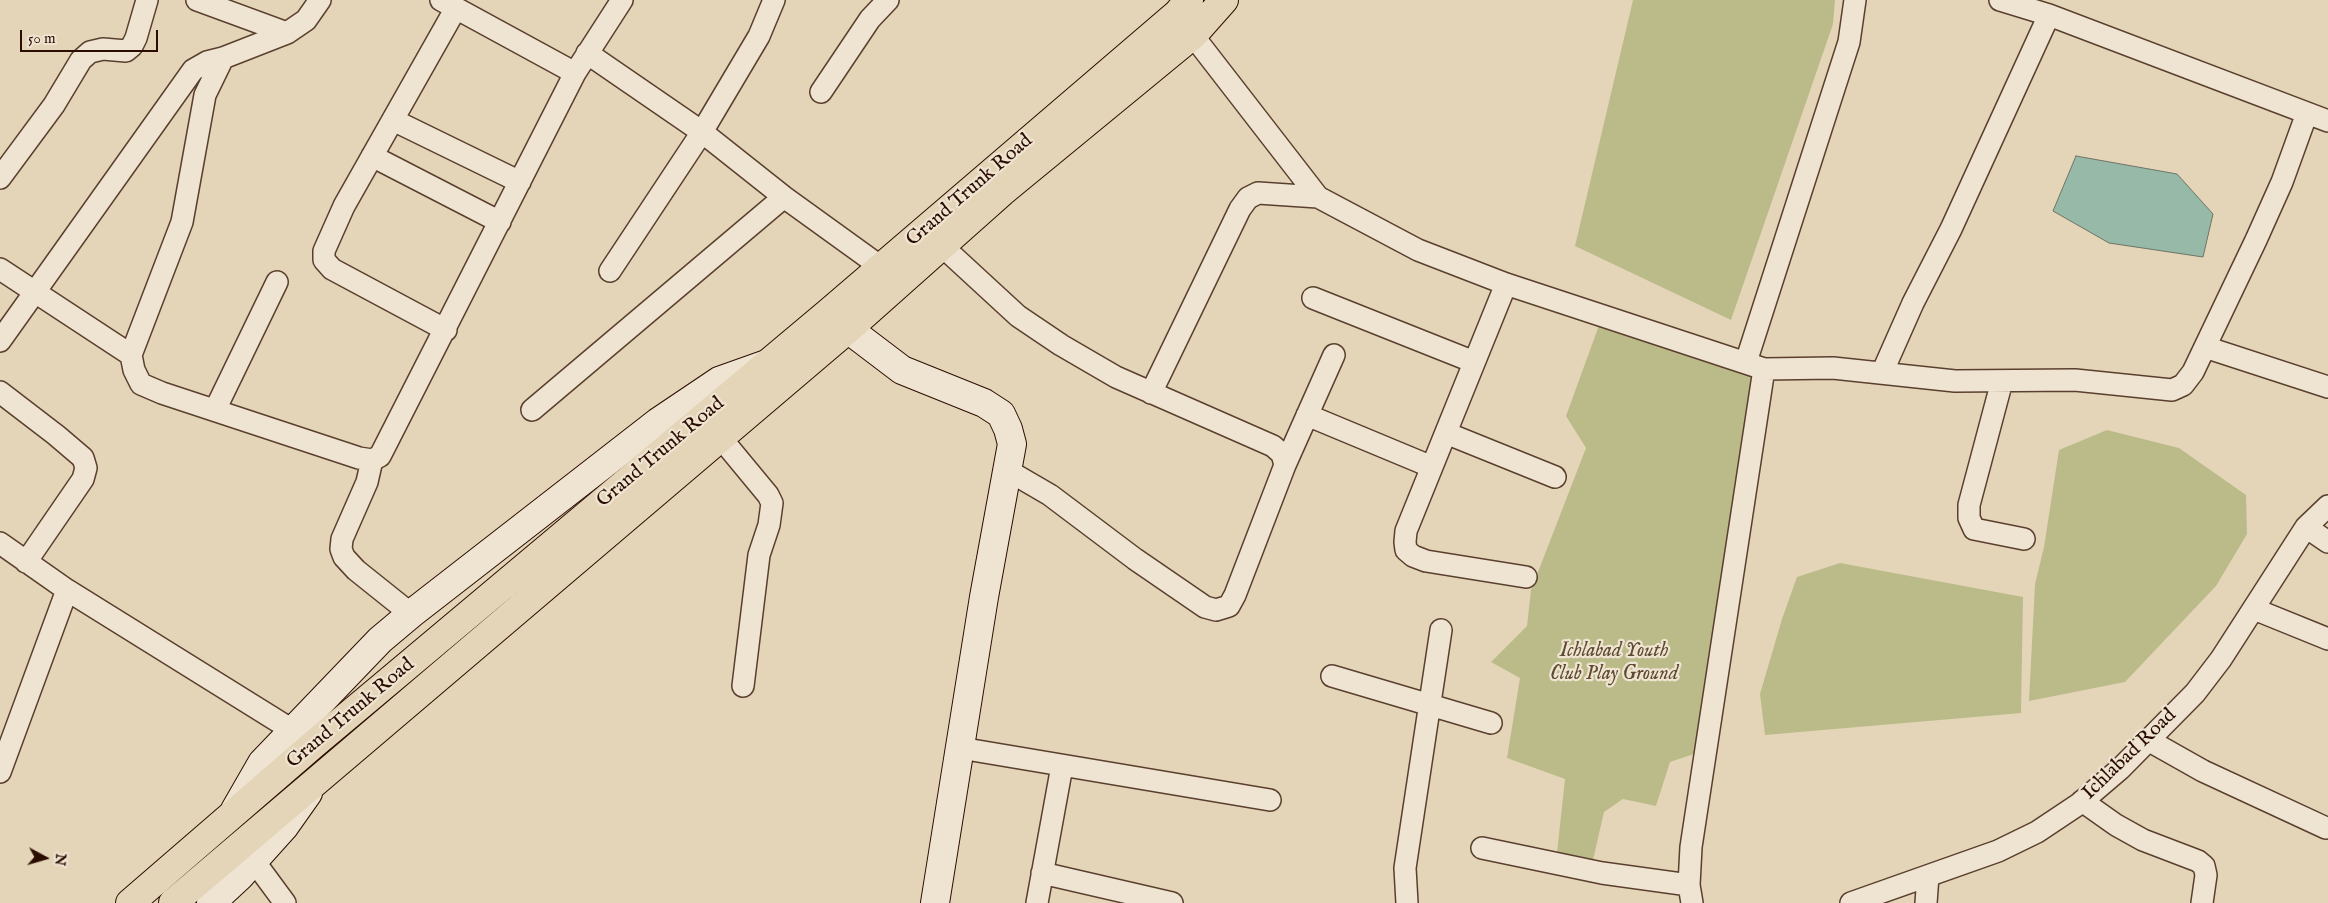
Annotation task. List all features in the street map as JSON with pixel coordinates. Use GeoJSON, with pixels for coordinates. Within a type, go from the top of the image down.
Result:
{"type":"FeatureCollection","features":[{"type":"Feature","properties":{"kind":"highway","name":"Grand Trunk Road"},"geometry":{"type":"LineString","coordinates":[[173,903],[848,329],[1002,192],[1193,36],[1224,0]]}},
{"type":"Feature","properties":{"kind":"highway","name":"Grand Trunk Road"},"geometry":{"type":"LineString","coordinates":[[130,903],[768,364],[1183,7]]}},
{"type":"Feature","properties":{"kind":"street"},"geometry":{"type":"LineString","coordinates":[[0,178],[54,105],[81,60],[90,52],[103,49],[126,51],[132,46],[147,0]]}},
{"type":"Feature","properties":{"kind":"street"},"geometry":{"type":"LineString","coordinates":[[197,0],[287,32]]}},
{"type":"Feature","properties":{"kind":"street"},"geometry":{"type":"LineString","coordinates":[[0,341],[193,70],[207,62],[223,58],[287,32],[306,20],[320,0]]}},
{"type":"Feature","properties":{"kind":"street"},"geometry":{"type":"LineString","coordinates":[[223,58],[205,95],[182,222],[131,355],[134,370],[141,384],[359,458],[372,460],[380,456],[446,330],[575,72],[622,0]]}},
{"type":"Feature","properties":{"kind":"street"},"geometry":{"type":"LineString","coordinates":[[610,271],[702,132],[759,36],[774,0]]}},
{"type":"Feature","properties":{"kind":"street"},"geometry":{"type":"LineString","coordinates":[[821,92],[870,18],[888,0]]}},
{"type":"Feature","properties":{"kind":"street"},"geometry":{"type":"LineString","coordinates":[[1482,848],[1691,894],[1691,847],[1755,365],[1849,42],[1855,0]]}},
{"type":"Feature","properties":{"kind":"street"},"geometry":{"type":"LineString","coordinates":[[2000,0],[2049,16],[2328,121]]}},
{"type":"Feature","properties":{"kind":"street"},"geometry":{"type":"LineString","coordinates":[[446,330],[332,269],[324,260],[324,251],[344,206],[393,120],[448,4],[575,72]]}},
{"type":"Feature","properties":{"kind":"street"},"geometry":{"type":"LineString","coordinates":[[1183,7],[1193,36],[1318,197],[1418,250],[1506,284],[1602,317],[1755,365],[1824,368],[1955,381],[2075,380],[2172,390],[2182,385],[2193,372],[2282,182],[2307,113]]}},
{"type":"Feature","properties":{"kind":"street"},"geometry":{"type":"LineString","coordinates":[[1882,373],[1952,228],[2049,16]]}},
{"type":"Feature","properties":{"kind":"street"},"geometry":{"type":"LineString","coordinates":[[588,52],[702,132],[784,197],[881,267]]}},
{"type":"Feature","properties":{"kind":"street"},"geometry":{"type":"LineString","coordinates":[[393,120],[520,182]]}},
{"type":"Feature","properties":{"kind":"street"},"geometry":{"type":"LineString","coordinates":[[372,156],[500,222]]}},
{"type":"Feature","properties":{"kind":"street"},"geometry":{"type":"LineString","coordinates":[[1151,393],[1240,209],[1248,198],[1258,194],[1318,197]]}},
{"type":"Feature","properties":{"kind":"street"},"geometry":{"type":"LineString","coordinates":[[532,410],[784,197]]}},
{"type":"Feature","properties":{"kind":"street"},"geometry":{"type":"LineString","coordinates":[[942,246],[1018,316],[1116,377],[1273,446],[1282,454],[1285,465]]}},
{"type":"Feature","properties":{"kind":"street"},"geometry":{"type":"LineString","coordinates":[[0,269],[131,355]]}},
{"type":"Feature","properties":{"kind":"street"},"geometry":{"type":"LineString","coordinates":[[215,410],[277,282]]}},
{"type":"Feature","properties":{"kind":"street"},"geometry":{"type":"LineString","coordinates":[[1506,284],[1406,531],[1406,550],[1413,556],[1426,561],[1526,577]]}},
{"type":"Feature","properties":{"kind":"street"},"geometry":{"type":"LineString","coordinates":[[1314,298],[1474,362]]}},
{"type":"Feature","properties":{"kind":"street"},"geometry":{"type":"LineString","coordinates":[[848,329],[902,370],[984,403],[1001,414],[1012,444],[984,597],[934,903]]}},
{"type":"Feature","properties":{"kind":"street"},"geometry":{"type":"LineString","coordinates":[[2205,347],[2328,387]]}},
{"type":"Feature","properties":{"kind":"street"},"geometry":{"type":"LineString","coordinates":[[1007,470],[1050,495],[1135,559],[1205,607],[1216,610],[1229,606],[1236,596],[1285,465],[1334,355]]}},
{"type":"Feature","properties":{"kind":"street"},"geometry":{"type":"LineString","coordinates":[[234,814],[262,763],[380,640],[658,422],[719,382],[768,364]]}},
{"type":"Feature","properties":{"kind":"street"},"geometry":{"type":"LineString","coordinates":[[2002,380],[1968,505],[1969,518],[1974,529],[2024,539]]}},
{"type":"Feature","properties":{"kind":"street"},"geometry":{"type":"LineString","coordinates":[[0,392],[83,458],[86,468],[83,479],[26,562]]}},
{"type":"Feature","properties":{"kind":"street"},"geometry":{"type":"LineString","coordinates":[[1307,415],[1432,467]]}},
{"type":"Feature","properties":{"kind":"street"},"geometry":{"type":"LineString","coordinates":[[1446,433],[1555,477]]}},
{"type":"Feature","properties":{"kind":"street"},"geometry":{"type":"LineString","coordinates":[[720,437],[768,495],[772,503],[771,520],[759,555],[743,686]]}},
{"type":"Feature","properties":{"kind":"street"},"geometry":{"type":"LineString","coordinates":[[372,460],[367,482],[342,539],[341,549],[344,557],[356,570],[411,614]]}},
{"type":"Feature","properties":{"kind":"street","name":"Ichlabad Road"},"geometry":{"type":"LineString","coordinates":[[1851,903],[1998,851],[2038,832],[2082,801],[2120,770],[2195,693],[2221,659],[2306,527],[2328,506]]}},
{"type":"Feature","properties":{"kind":"street"},"geometry":{"type":"LineString","coordinates":[[2306,527],[2328,542]]}},
{"type":"Feature","properties":{"kind":"street"},"geometry":{"type":"LineString","coordinates":[[0,543],[67,590],[292,730]]}},
{"type":"Feature","properties":{"kind":"street"},"geometry":{"type":"LineString","coordinates":[[0,772],[67,590]]}},
{"type":"Feature","properties":{"kind":"street"},"geometry":{"type":"LineString","coordinates":[[2254,609],[2328,639]]}},
{"type":"Feature","properties":{"kind":"street"},"geometry":{"type":"LineString","coordinates":[[1407,903],[1405,868],[1441,630]]}},
{"type":"Feature","properties":{"kind":"street"},"geometry":{"type":"LineString","coordinates":[[1332,676],[1491,723]]}},
{"type":"Feature","properties":{"kind":"street"},"geometry":{"type":"LineString","coordinates":[[2148,740],[2204,771],[2326,828]]}},
{"type":"Feature","properties":{"kind":"street"},"geometry":{"type":"LineString","coordinates":[[960,748],[1270,800]]}},
{"type":"Feature","properties":{"kind":"street"},"geometry":{"type":"LineString","coordinates":[[1037,903],[1062,766]]}},
{"type":"Feature","properties":{"kind":"street"},"geometry":{"type":"LineString","coordinates":[[211,903],[254,861],[284,828],[317,780]]}},
{"type":"Feature","properties":{"kind":"street"},"geometry":{"type":"LineString","coordinates":[[2082,801],[2116,825],[2143,840],[2198,861],[2204,866],[2205,884],[2202,903]]}},
{"type":"Feature","properties":{"kind":"street"},"geometry":{"type":"LineString","coordinates":[[254,861],[285,903]]}},
{"type":"Feature","properties":{"kind":"street"},"geometry":{"type":"LineString","coordinates":[[1042,873],[1172,903]]}},
{"type":"Feature","properties":{"kind":"street"},"geometry":{"type":"LineString","coordinates":[[1926,903],[1928,876]]}},
{"type":"Feature","properties":{"kind":"green space"},"geometry":{"type":"Polygon","coordinates":[[[1633,0],[1835,0],[1833,24],[1731,320],[1575,246],[1633,0]]]}},
{"type":"Feature","properties":{"kind":"green space","name":"Ichlabad Youth Club Play Ground"},"geometry":{"type":"Polygon","coordinates":[[[1602,317],[1764,369],[1694,754],[1670,762],[1656,806],[1623,799],[1604,812],[1593,860],[1557,853],[1565,779],[1507,758],[1520,678],[1491,662],[1527,626],[1531,590],[1586,448],[1566,416],[1602,317]]]}},
{"type":"Feature","properties":{"kind":"green space"},"geometry":{"type":"Polygon","coordinates":[[[2107,430],[2179,448],[2246,495],[2247,534],[2216,586],[2125,682],[2029,701],[2035,584],[2044,547],[2059,450],[2107,430]]]}},
{"type":"Feature","properties":{"kind":"green space"},"geometry":{"type":"Polygon","coordinates":[[[1840,563],[2023,597],[2021,713],[1765,735],[1760,694],[1782,619],[1797,577],[1840,563]]]}},
{"type":"Feature","properties":{"kind":"shaded area"},"geometry":{"type":"Polygon","coordinates":[[[2076,156],[2177,174],[2213,214],[2203,257],[2109,243],[2053,211],[2076,156]]]}}]}
